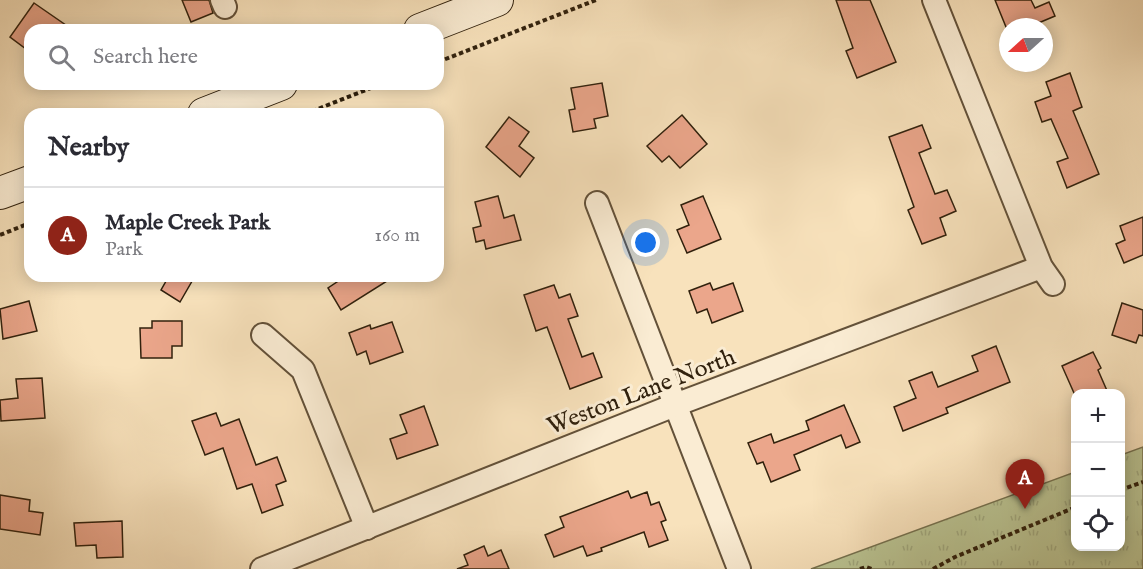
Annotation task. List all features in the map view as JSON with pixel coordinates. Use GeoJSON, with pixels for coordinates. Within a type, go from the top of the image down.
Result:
{"type":"FeatureCollection","features":[{"type":"Feature","properties":{"kind":"main road"},"geometry":{"type":"LineString","coordinates":[[433,24],[476,4]]}},
{"type":"Feature","properties":{"kind":"main road"},"geometry":{"type":"LineString","coordinates":[[219,108],[266,90]]}},
{"type":"Feature","properties":{"kind":"main road"},"geometry":{"type":"LineString","coordinates":[[0,194],[24,184]]}},
{"type":"Feature","properties":{"kind":"street","name":"Weston Lane North"},"geometry":{"type":"LineString","coordinates":[[262,569],[675,405],[1047,275],[934,0]]}},
{"type":"Feature","properties":{"kind":"street"},"geometry":{"type":"LineString","coordinates":[[597,203],[739,569]]}},
{"type":"Feature","properties":{"kind":"street"},"geometry":{"type":"LineString","coordinates":[[263,335],[303,370],[367,528]]}},
{"type":"Feature","properties":{"kind":"path"},"geometry":{"type":"LineString","coordinates":[[444,60],[596,0]]}},
{"type":"Feature","properties":{"kind":"path"},"geometry":{"type":"LineString","coordinates":[[320,108],[366,90]]}},
{"type":"Feature","properties":{"kind":"path"},"geometry":{"type":"LineString","coordinates":[[0,234],[24,225]]}},
{"type":"Feature","properties":{"kind":"path"},"geometry":{"type":"LineString","coordinates":[[1125,488],[1143,482]]}},
{"type":"Feature","properties":{"kind":"path"},"geometry":{"type":"LineString","coordinates":[[933,569],[955,556],[1071,509]]}},
{"type":"Feature","properties":{"kind":"path"},"geometry":{"type":"LineString","coordinates":[[860,569],[866,567],[872,569]]}},
{"type":"Feature","properties":{"kind":"green space"},"geometry":{"type":"Polygon","coordinates":[[[1143,447],[1143,569],[811,569],[1071,473],[1071,551],[1125,551],[1125,454],[1143,447]]]}},
{"type":"Feature","properties":{"kind":"building"},"geometry":{"type":"Polygon","coordinates":[[[182,0],[209,0],[213,13],[191,22],[182,0]]]}},
{"type":"Feature","properties":{"kind":"building"},"geometry":{"type":"Polygon","coordinates":[[[836,0],[870,0],[896,62],[857,78],[846,51],[853,48],[836,0]]]}},
{"type":"Feature","properties":{"kind":"building"},"geometry":{"type":"Polygon","coordinates":[[[995,0],[1031,0],[1035,8],[1049,2],[1055,16],[1050,18],[1002,18],[995,0]]]}},
{"type":"Feature","properties":{"kind":"building"},"geometry":{"type":"Polygon","coordinates":[[[34,3],[64,24],[24,24],[24,48],[10,37],[34,3]]]}},
{"type":"Feature","properties":{"kind":"building"},"geometry":{"type":"Polygon","coordinates":[[[1070,73],[1082,107],[1073,111],[1099,174],[1067,188],[1057,162],[1068,158],[1051,119],[1042,122],[1035,102],[1051,96],[1046,82],[1070,73]]]}},
{"type":"Feature","properties":{"kind":"building"},"geometry":{"type":"Polygon","coordinates":[[[602,83],[608,116],[594,119],[596,128],[573,132],[569,110],[575,109],[571,88],[602,83]]]}},
{"type":"Feature","properties":{"kind":"building"},"geometry":{"type":"Polygon","coordinates":[[[682,115],[707,144],[680,168],[669,156],[662,162],[647,146],[682,115]]]}},
{"type":"Feature","properties":{"kind":"building"},"geometry":{"type":"Polygon","coordinates":[[[509,117],[529,132],[519,146],[534,158],[520,177],[486,147],[509,117]]]}},
{"type":"Feature","properties":{"kind":"building"},"geometry":{"type":"Polygon","coordinates":[[[922,125],[931,148],[919,153],[935,194],[947,190],[956,211],[940,218],[946,235],[922,244],[908,210],[914,207],[889,137],[922,125]]]}},
{"type":"Feature","properties":{"kind":"building"},"geometry":{"type":"Polygon","coordinates":[[[498,196],[504,218],[514,215],[521,240],[486,249],[484,240],[476,242],[473,228],[481,226],[475,202],[498,196]]]}},
{"type":"Feature","properties":{"kind":"building"},"geometry":{"type":"Polygon","coordinates":[[[703,196],[721,239],[687,253],[677,230],[689,225],[681,205],[703,196]]]}},
{"type":"Feature","properties":{"kind":"building"},"geometry":{"type":"Polygon","coordinates":[[[1143,217],[1143,255],[1124,263],[1116,244],[1125,240],[1120,226],[1143,217]]]}},
{"type":"Feature","properties":{"kind":"building"},"geometry":{"type":"Polygon","coordinates":[[[166,282],[192,282],[180,302],[161,290],[166,282]]]}},
{"type":"Feature","properties":{"kind":"building"},"geometry":{"type":"Polygon","coordinates":[[[337,282],[385,282],[341,310],[328,288],[337,282]]]}},
{"type":"Feature","properties":{"kind":"building"},"geometry":{"type":"Polygon","coordinates":[[[710,283],[713,290],[733,283],[743,311],[712,323],[707,309],[697,313],[689,291],[710,283]]]}},
{"type":"Feature","properties":{"kind":"building"},"geometry":{"type":"Polygon","coordinates":[[[554,285],[559,298],[570,294],[578,316],[568,319],[582,357],[593,353],[602,377],[570,389],[547,327],[536,331],[524,295],[554,285]]]}},
{"type":"Feature","properties":{"kind":"building"},"geometry":{"type":"Polygon","coordinates":[[[29,301],[37,331],[3,339],[0,309],[29,301]]]}},
{"type":"Feature","properties":{"kind":"building"},"geometry":{"type":"Polygon","coordinates":[[[1122,303],[1143,310],[1143,336],[1139,335],[1136,343],[1112,335],[1122,303]]]}},
{"type":"Feature","properties":{"kind":"building"},"geometry":{"type":"Polygon","coordinates":[[[152,321],[182,321],[182,346],[172,346],[172,358],[141,358],[140,328],[152,328],[152,321]]]}},
{"type":"Feature","properties":{"kind":"building"},"geometry":{"type":"Polygon","coordinates":[[[392,322],[403,352],[370,364],[366,351],[357,355],[349,333],[370,325],[371,329],[392,322]]]}},
{"type":"Feature","properties":{"kind":"building"},"geometry":{"type":"Polygon","coordinates":[[[996,346],[1010,382],[946,408],[948,413],[903,431],[894,407],[916,398],[909,381],[932,372],[938,387],[978,371],[972,356],[996,346]]]}},
{"type":"Feature","properties":{"kind":"building"},"geometry":{"type":"Polygon","coordinates":[[[1093,352],[1101,368],[1098,370],[1106,389],[1072,389],[1062,366],[1093,352]]]}},
{"type":"Feature","properties":{"kind":"building"},"geometry":{"type":"Polygon","coordinates":[[[42,378],[45,418],[1,421],[0,400],[18,398],[16,379],[42,378]]]}},
{"type":"Feature","properties":{"kind":"building"},"geometry":{"type":"Polygon","coordinates":[[[844,405],[860,442],[846,448],[841,435],[794,455],[800,470],[771,482],[763,462],[757,464],[748,443],[771,434],[774,443],[809,430],[806,421],[844,405]]]}},
{"type":"Feature","properties":{"kind":"building"},"geometry":{"type":"Polygon","coordinates":[[[424,406],[438,445],[397,459],[390,439],[407,433],[400,415],[424,406]]]}},
{"type":"Feature","properties":{"kind":"building"},"geometry":{"type":"Polygon","coordinates":[[[216,413],[221,426],[239,419],[256,465],[277,457],[286,481],[276,485],[283,505],[262,513],[252,484],[237,489],[223,448],[205,455],[192,421],[216,413]]]}},
{"type":"Feature","properties":{"kind":"building"},"geometry":{"type":"Polygon","coordinates":[[[628,491],[631,498],[647,492],[651,505],[659,502],[666,520],[661,522],[668,540],[649,547],[644,532],[601,548],[602,551],[587,556],[583,546],[554,557],[545,535],[564,527],[560,517],[628,491]]]}},
{"type":"Feature","properties":{"kind":"building"},"geometry":{"type":"Polygon","coordinates":[[[0,495],[30,500],[29,511],[43,513],[40,535],[0,529],[0,495]]]}},
{"type":"Feature","properties":{"kind":"building"},"geometry":{"type":"Polygon","coordinates":[[[122,521],[123,557],[97,558],[96,545],[76,546],[74,523],[122,521]]]}},
{"type":"Feature","properties":{"kind":"building"},"geometry":{"type":"Polygon","coordinates":[[[484,546],[488,556],[501,550],[509,569],[457,569],[468,565],[464,555],[484,546]]]}},
{"type":"Feature","properties":{"kind":"place","name":"Maple Creek Park"},"geometry":{"type":"Point","coordinates":[1025,509]}}]}
